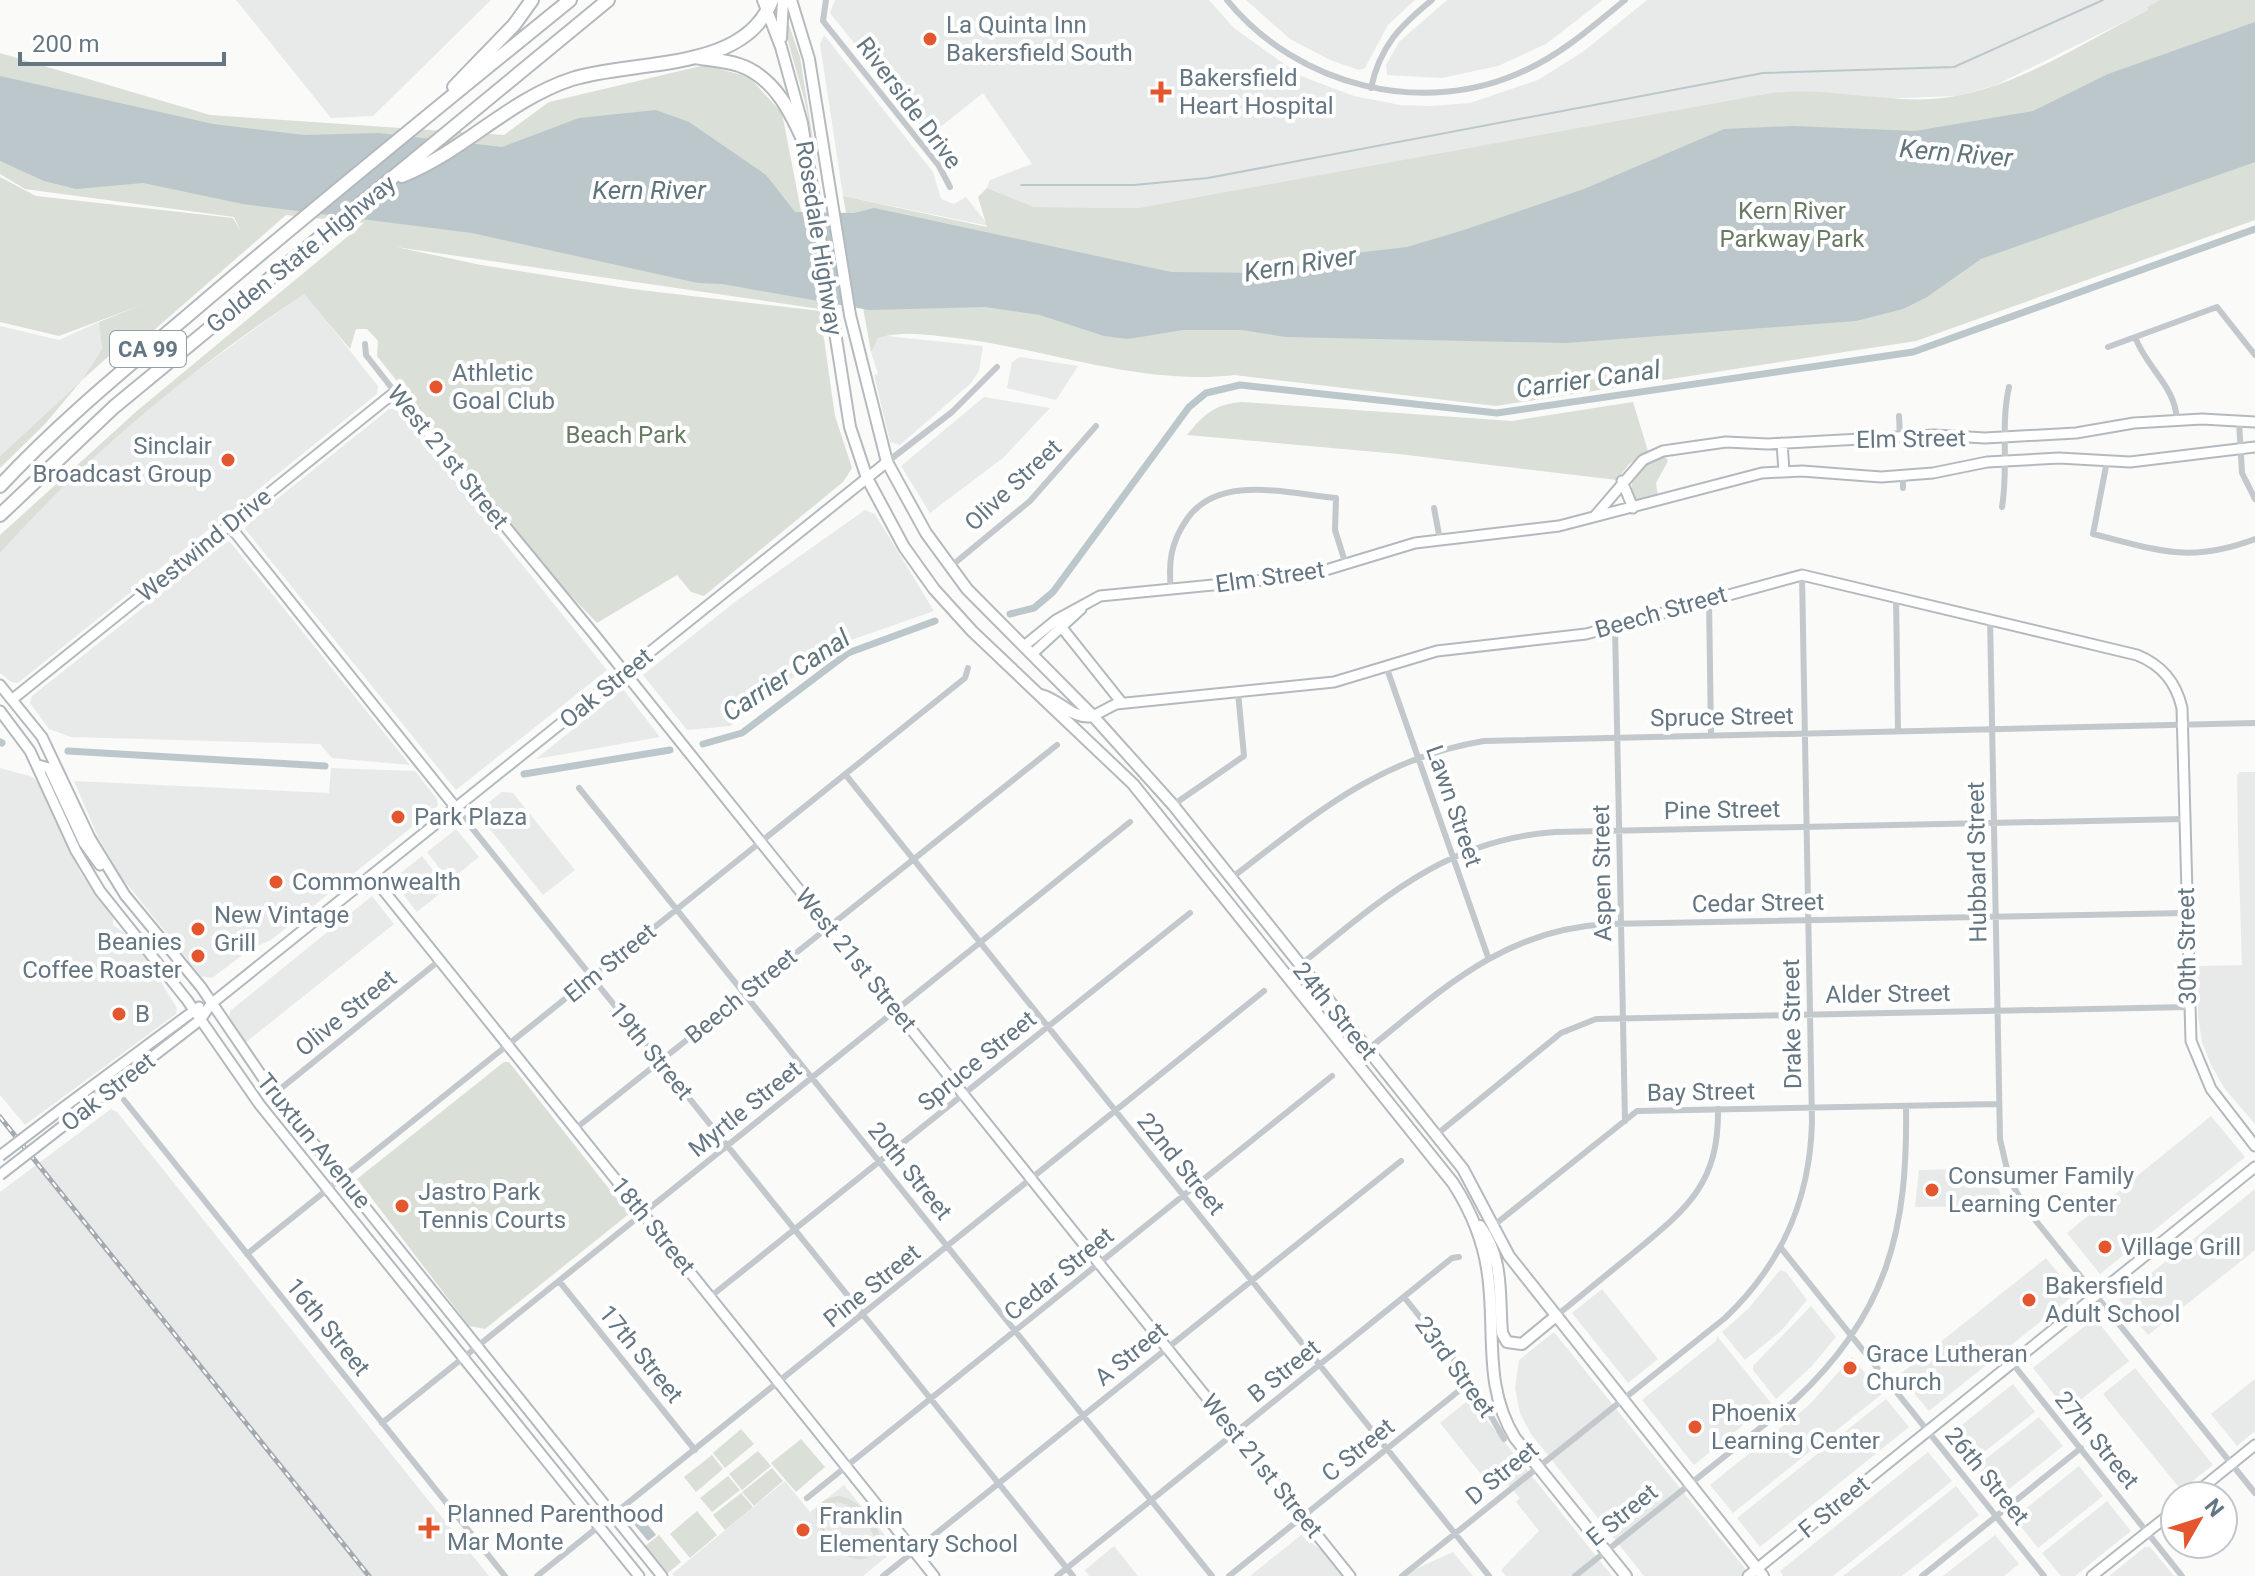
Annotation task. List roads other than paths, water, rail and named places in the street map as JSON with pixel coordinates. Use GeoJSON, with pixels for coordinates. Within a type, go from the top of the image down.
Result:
{"type":"FeatureCollection","features":[{"type":"Feature","properties":{"kind":"highway"},"geometry":{"type":"LineString","coordinates":[[425,119],[514,25],[532,0]]}},
{"type":"Feature","properties":{"kind":"highway","name":"Golden State Highway"},"geometry":{"type":"LineString","coordinates":[[0,486],[75,412],[302,218],[570,0]]}},
{"type":"Feature","properties":{"kind":"highway","name":"Golden State Highway"},"geometry":{"type":"LineString","coordinates":[[0,515],[114,407],[608,0]]}},
{"type":"Feature","properties":{"kind":"highway"},"geometry":{"type":"LineString","coordinates":[[392,181],[420,169],[508,110],[571,79],[695,57],[742,41],[768,4]]}},
{"type":"Feature","properties":{"kind":"highway"},"geometry":{"type":"LineString","coordinates":[[695,57],[741,66],[768,83],[793,116],[806,146]]}},
{"type":"Feature","properties":{"kind":"main road"},"geometry":{"type":"LineString","coordinates":[[781,47],[783,0]]}},
{"type":"Feature","properties":{"kind":"main road","name":"Rosedale Highway"},"geometry":{"type":"LineString","coordinates":[[791,0],[805,39],[850,315],[887,462]]}},
{"type":"Feature","properties":{"kind":"main road","name":"Rosedale Highway"},"geometry":{"type":"LineString","coordinates":[[768,4],[806,146],[850,427],[867,478]]}},
{"type":"Feature","properties":{"kind":"main road","name":"24th Street"},"geometry":{"type":"LineString","coordinates":[[887,462],[921,524],[950,567],[1093,716],[1173,805],[1436,1135],[1470,1179],[1509,1256],[1691,1483],[1756,1574]]}},
{"type":"Feature","properties":{"kind":"main road","name":"24th Street"},"geometry":{"type":"LineString","coordinates":[[867,478],[927,581],[977,637],[1133,784],[1440,1165],[1469,1211],[1488,1276],[1495,1393],[1511,1430],[1538,1467]]}},
{"type":"Feature","properties":{"kind":"main road"},"geometry":{"type":"LineString","coordinates":[[1039,694],[1054,698],[1078,716],[1093,716]]}},
{"type":"Feature","properties":{"kind":"main road"},"geometry":{"type":"LineString","coordinates":[[1469,1211],[1493,1249],[1501,1288],[1502,1333],[1507,1342],[1522,1344],[1556,1316]]}},
{"type":"Feature","properties":{"kind":"main road"},"geometry":{"type":"LineString","coordinates":[[1538,1467],[1626,1576]]}},
{"type":"Feature","properties":{"kind":"street","name":"Riverside Drive"},"geometry":{"type":"LineString","coordinates":[[826,0],[823,21],[939,166],[950,187]]}},
{"type":"Feature","properties":{"kind":"street"},"geometry":{"type":"LineString","coordinates":[[1227,0],[1261,34],[1296,59],[1332,76],[1371,88],[1405,93],[1445,92],[1505,79],[1558,52],[1625,0]]}},
{"type":"Feature","properties":{"kind":"street"},"geometry":{"type":"LineString","coordinates":[[1371,88],[1385,46],[1400,27],[1432,0]]}},
{"type":"Feature","properties":{"kind":"street"},"geometry":{"type":"LineString","coordinates":[[2108,347],[2217,307],[2255,355]]}},
{"type":"Feature","properties":{"kind":"street"},"geometry":{"type":"LineString","coordinates":[[2135,337],[2147,364],[2173,394],[2177,420]]}},
{"type":"Feature","properties":{"kind":"street","name":"West 21st Street"},"geometry":{"type":"LineString","coordinates":[[365,344],[366,355],[395,392],[761,841],[1350,1576]]}},
{"type":"Feature","properties":{"kind":"street","name":"Oak Street"},"geometry":{"type":"LineString","coordinates":[[0,1175],[200,1020],[211,1004],[952,412],[997,367]]}},
{"type":"Feature","properties":{"kind":"street"},"geometry":{"type":"LineString","coordinates":[[2002,507],[2009,387]]}},
{"type":"Feature","properties":{"kind":"street","name":"Westwind Drive"},"geometry":{"type":"LineString","coordinates":[[14,698],[395,392]]}},
{"type":"Feature","properties":{"kind":"street"},"geometry":{"type":"LineString","coordinates":[[1899,416],[1900,436]]}},
{"type":"Feature","properties":{"kind":"street","name":"Elm Street"},"geometry":{"type":"LineString","coordinates":[[1595,516],[1614,498],[1622,481],[1643,460],[1663,451],[1726,442],[1782,443],[1900,436],[2004,437],[2076,433],[2120,424],[2177,420],[2255,422]]}},
{"type":"Feature","properties":{"kind":"street"},"geometry":{"type":"LineString","coordinates":[[2239,421],[2245,484],[2255,499]]}},
{"type":"Feature","properties":{"kind":"street","name":"Olive Street"},"geometry":{"type":"LineString","coordinates":[[950,567],[1039,493],[1096,426]]}},
{"type":"Feature","properties":{"kind":"street"},"geometry":{"type":"LineString","coordinates":[[1782,443],[1784,471]]}},
{"type":"Feature","properties":{"kind":"street","name":"Elm Street"},"geometry":{"type":"LineString","coordinates":[[1028,650],[1056,620],[1107,594],[1306,576],[1398,547],[1539,529],[1633,508],[1744,477],[1784,471],[1865,477],[1903,475],[2006,461],[2059,458],[2145,461],[2255,447]]}},
{"type":"Feature","properties":{"kind":"street"},"geometry":{"type":"LineString","coordinates":[[2107,461],[2093,534],[2192,555],[2221,551],[2255,539]]}},
{"type":"Feature","properties":{"kind":"street"},"geometry":{"type":"LineString","coordinates":[[1903,475],[1903,488]]}},
{"type":"Feature","properties":{"kind":"street"},"geometry":{"type":"LineString","coordinates":[[1622,481],[1633,508]]}},
{"type":"Feature","properties":{"kind":"street"},"geometry":{"type":"LineString","coordinates":[[1171,589],[1171,552],[1179,530],[1197,506],[1226,491],[1336,498],[1335,530],[1346,565]]}},
{"type":"Feature","properties":{"kind":"street"},"geometry":{"type":"LineString","coordinates":[[1434,508],[1440,540]]}},
{"type":"Feature","properties":{"kind":"street","name":"19th Street"},"geometry":{"type":"LineString","coordinates":[[229,525],[1073,1576]]}},
{"type":"Feature","properties":{"kind":"street","name":"Beech Street"},"geometry":{"type":"LineString","coordinates":[[1093,716],[1107,706],[1122,703],[1334,682],[1437,651],[1586,634],[1802,575],[1896,595],[2147,659],[2163,671],[2175,688],[2183,726]]}},
{"type":"Feature","properties":{"kind":"street","name":"Drake Street"},"geometry":{"type":"LineString","coordinates":[[1624,1399],[1741,1303],[1781,1248],[1807,1179],[1812,1107],[1802,575]]}},
{"type":"Feature","properties":{"kind":"street"},"geometry":{"type":"LineString","coordinates":[[1896,595],[1898,731]]}},
{"type":"Feature","properties":{"kind":"street"},"geometry":{"type":"LineString","coordinates":[[1709,599],[1711,735]]}},
{"type":"Feature","properties":{"kind":"street"},"geometry":{"type":"LineString","coordinates":[[1028,650],[1063,629],[1085,604]]}},
{"type":"Feature","properties":{"kind":"street","name":"Hubbard Street"},"geometry":{"type":"LineString","coordinates":[[1990,618],[2001,1151],[2015,1192],[2255,1493]]}},
{"type":"Feature","properties":{"kind":"street","name":"Aspen Street"},"geometry":{"type":"LineString","coordinates":[[1615,626],[1625,1121]]}},
{"type":"Feature","properties":{"kind":"street"},"geometry":{"type":"LineString","coordinates":[[1063,629],[1122,703]]}},
{"type":"Feature","properties":{"kind":"street","name":"Lawn Street"},"geometry":{"type":"LineString","coordinates":[[1386,666],[1488,957]]}},
{"type":"Feature","properties":{"kind":"street","name":"Elm Street"},"geometry":{"type":"LineString","coordinates":[[247,1254],[965,678],[968,668]]}},
{"type":"Feature","properties":{"kind":"street","name":"Truxtun Avenue"},"geometry":{"type":"LineString","coordinates":[[0,685],[14,698],[53,757],[111,876],[211,1004],[274,1094],[662,1576]]}},
{"type":"Feature","properties":{"kind":"street"},"geometry":{"type":"LineString","coordinates":[[1173,805],[1244,756],[1238,692]]}},
{"type":"Feature","properties":{"kind":"street","name":"Truxtun Avenue"},"geometry":{"type":"LineString","coordinates":[[0,711],[38,765],[85,869],[193,1008],[260,1105],[330,1188],[639,1576]]}},
{"type":"Feature","properties":{"kind":"street","name":"Spruce Street"},"geometry":{"type":"LineString","coordinates":[[1230,879],[1348,790],[1418,756],[1484,741],[2255,723]]}},
{"type":"Feature","properties":{"kind":"street","name":"30th Street"},"geometry":{"type":"LineString","coordinates":[[2183,726],[2191,1041],[2203,1073],[2255,1146]]}},
{"type":"Feature","properties":{"kind":"street","name":"Beech Street"},"geometry":{"type":"LineString","coordinates":[[575,1129],[1057,745]]}},
{"type":"Feature","properties":{"kind":"street"},"geometry":{"type":"LineString","coordinates":[[38,765],[49,768],[88,850],[111,876]]}},
{"type":"Feature","properties":{"kind":"street","name":"22nd Street"},"geometry":{"type":"LineString","coordinates":[[845,774],[1489,1576]]}},
{"type":"Feature","properties":{"kind":"street","name":"20th Street"},"geometry":{"type":"LineString","coordinates":[[579,788],[1212,1576]]}},
{"type":"Feature","properties":{"kind":"street","name":"Pine Street"},"geometry":{"type":"LineString","coordinates":[[1299,966],[1396,889],[1452,856],[1525,835],[1619,830],[2185,819]]}},
{"type":"Feature","properties":{"kind":"street","name":"Myrtle Street"},"geometry":{"type":"LineString","coordinates":[[382,1423],[1130,822]]}},
{"type":"Feature","properties":{"kind":"street","name":"18th Street"},"geometry":{"type":"LineString","coordinates":[[372,876],[934,1576]]}},
{"type":"Feature","properties":{"kind":"street","name":"Spruce Street"},"geometry":{"type":"LineString","coordinates":[[710,1297],[1190,913]]}},
{"type":"Feature","properties":{"kind":"street","name":"Cedar Street"},"geometry":{"type":"LineString","coordinates":[[1367,1050],[1488,957],[1544,933],[1587,925],[2186,913]]}},
{"type":"Feature","properties":{"kind":"street","name":"Olive Street"},"geometry":{"type":"LineString","coordinates":[[274,1094],[440,960]]}},
{"type":"Feature","properties":{"kind":"street","name":"Pine Street"},"geometry":{"type":"LineString","coordinates":[[537,1576],[1033,1180],[1264,991]]}},
{"type":"Feature","properties":{"kind":"street","name":"Oak Street"},"geometry":{"type":"LineString","coordinates":[[0,1156],[193,1008],[211,1004]]}},
{"type":"Feature","properties":{"kind":"street","name":"Alder Street"},"geometry":{"type":"LineString","coordinates":[[1436,1135],[1561,1033],[1596,1019],[2188,1007]]}},
{"type":"Feature","properties":{"kind":"street","name":"Cedar Street"},"geometry":{"type":"LineString","coordinates":[[807,1498],[1332,1076]]}},
{"type":"Feature","properties":{"kind":"street","name":"16th Street"},"geometry":{"type":"LineString","coordinates":[[124,1100],[505,1576]]}},
{"type":"Feature","properties":{"kind":"street","name":"Bay Street"},"geometry":{"type":"LineString","coordinates":[[1493,1226],[1637,1111],[1999,1104]]}},
{"type":"Feature","properties":{"kind":"street","name":"E Street"},"geometry":{"type":"LineString","coordinates":[[1575,1576],[1794,1401],[1826,1369],[1852,1336],[1877,1292],[1898,1228],[1905,1183],[1906,1106]]}},
{"type":"Feature","properties":{"kind":"street"},"geometry":{"type":"LineString","coordinates":[[1556,1316],[1690,1204],[1706,1179],[1715,1156],[1718,1109]]}},
{"type":"Feature","properties":{"kind":"street","name":"A Street"},"geometry":{"type":"LineString","coordinates":[[883,1576],[1401,1161]]}},
{"type":"Feature","properties":{"kind":"street","name":"F Street"},"geometry":{"type":"LineString","coordinates":[[1756,1574],[2255,1167]]}},
{"type":"Feature","properties":{"kind":"street","name":"26th Street"},"geometry":{"type":"LineString","coordinates":[[1781,1248],[2044,1576]]}},
{"type":"Feature","properties":{"kind":"street","name":"B Street"},"geometry":{"type":"LineString","coordinates":[[1057,1576],[1452,1258],[1459,1257]]}},
{"type":"Feature","properties":{"kind":"street","name":"17th Street"},"geometry":{"type":"LineString","coordinates":[[559,1281],[695,1450]]}},
{"type":"Feature","properties":{"kind":"street","name":"23rd Street"},"geometry":{"type":"LineString","coordinates":[[1404,1297],[1471,1381],[1504,1439]]}},
{"type":"Feature","properties":{"kind":"street","name":"27th Street"},"geometry":{"type":"LineString","coordinates":[[2013,1364],[2182,1576]]}},
{"type":"Feature","properties":{"kind":"street","name":"C Street"},"geometry":{"type":"LineString","coordinates":[[1229,1576],[1471,1381]]}},
{"type":"Feature","properties":{"kind":"street","name":"D Street"},"geometry":{"type":"LineString","coordinates":[[1402,1576],[1624,1399]]}},
{"type":"Feature","properties":{"kind":"street"},"geometry":{"type":"LineString","coordinates":[[2212,1480],[2255,1445]]}},
{"type":"Feature","properties":{"kind":"street"},"geometry":{"type":"LineString","coordinates":[[1922,1576],[2081,1448]]}},
{"type":"Feature","properties":{"kind":"street"},"geometry":{"type":"LineString","coordinates":[[2092,1576],[2159,1523]]}},
{"type":"Feature","properties":{"kind":"water","name":"Kern River"},"geometry":{"type":"Polygon","coordinates":[[[2255,22],[2255,162],[1981,259],[1927,297],[1903,309],[1856,321],[1566,343],[1286,337],[1242,330],[1183,330],[1128,339],[1104,336],[1040,315],[985,307],[869,310],[722,284],[698,283],[472,233],[243,204],[143,183],[76,189],[44,181],[0,161],[0,76],[213,124],[304,135],[379,133],[502,147],[579,118],[656,110],[689,122],[766,175],[795,212],[854,213],[874,208],[1171,272],[1267,273],[1347,254],[1407,247],[1464,230],[1584,189],[1724,129],[1793,126],[1915,131],[2033,111],[2108,74],[2255,22]]]}},
{"type":"Feature","properties":{"kind":"water"},"geometry":{"type":"Polygon","coordinates":[[[641,1516],[656,1535],[648,1541],[633,1523],[641,1516]]]}},
{"type":"Feature","properties":{"kind":"waterway"},"geometry":{"type":"LineString","coordinates":[[1021,185],[1134,185],[1208,178],[1763,73],[1954,67],[2103,0]]}},
{"type":"Feature","properties":{"kind":"waterway","name":"Carrier Canal"},"geometry":{"type":"LineString","coordinates":[[1010,614],[1034,608],[1053,592],[1189,407],[1206,393],[1240,385],[1497,413],[1913,352],[2255,229]]}},
{"type":"Feature","properties":{"kind":"waterway","name":"Carrier Canal"},"geometry":{"type":"LineString","coordinates":[[703,744],[742,733],[848,653],[935,621]]}},
{"type":"Feature","properties":{"kind":"waterway"},"geometry":{"type":"LineString","coordinates":[[524,774],[670,750]]}},
{"type":"Feature","properties":{"kind":"waterway","name":"Carrier Canal"},"geometry":{"type":"LineString","coordinates":[[68,751],[325,766]]}},
{"type":"Feature","properties":{"kind":"railway"},"geometry":{"type":"LineString","coordinates":[[0,1117],[369,1576]]}},
{"type":"Feature","properties":{"kind":"place","name":"La Quinta Inn Bakersfield South"},"geometry":{"type":"Point","coordinates":[930,39]}},
{"type":"Feature","properties":{"kind":"place","name":"Bakersfield Heart Hospital"},"geometry":{"type":"Point","coordinates":[1161,92]}},
{"type":"Feature","properties":{"kind":"place","name":"Athletic Goal Club"},"geometry":{"type":"Point","coordinates":[436,387]}},
{"type":"Feature","properties":{"kind":"place","name":"Sinclair Broadcast Group"},"geometry":{"type":"Point","coordinates":[228,460]}},
{"type":"Feature","properties":{"kind":"place","name":"Park Plaza"},"geometry":{"type":"Point","coordinates":[398,817]}},
{"type":"Feature","properties":{"kind":"place","name":"Commonwealth"},"geometry":{"type":"Point","coordinates":[276,882]}},
{"type":"Feature","properties":{"kind":"place","name":"New Vintage Grill"},"geometry":{"type":"Point","coordinates":[198,929]}},
{"type":"Feature","properties":{"kind":"place","name":"Beanies Coffee Roaster"},"geometry":{"type":"Point","coordinates":[198,956]}},
{"type":"Feature","properties":{"kind":"place","name":"B"},"geometry":{"type":"Point","coordinates":[119,1014]}},
{"type":"Feature","properties":{"kind":"place","name":"Consumer Family Learning Center"},"geometry":{"type":"Point","coordinates":[1932,1190]}},
{"type":"Feature","properties":{"kind":"place","name":"Jastro Park Tennis Courts"},"geometry":{"type":"Point","coordinates":[402,1206]}},
{"type":"Feature","properties":{"kind":"place","name":"Village Grill"},"geometry":{"type":"Point","coordinates":[2105,1247]}},
{"type":"Feature","properties":{"kind":"place","name":"Bakersfield Adult School"},"geometry":{"type":"Point","coordinates":[2029,1300]}},
{"type":"Feature","properties":{"kind":"place","name":"Grace Lutheran Church"},"geometry":{"type":"Point","coordinates":[1850,1368]}},
{"type":"Feature","properties":{"kind":"place","name":"Phoenix Learning Center"},"geometry":{"type":"Point","coordinates":[1695,1427]}},
{"type":"Feature","properties":{"kind":"place","name":"Planned Parenthood Mar Monte"},"geometry":{"type":"Point","coordinates":[429,1528]}},
{"type":"Feature","properties":{"kind":"place","name":"Franklin Elementary School"},"geometry":{"type":"Point","coordinates":[803,1530]}},
{"type":"Feature","properties":{"kind":"park label","name":"Kern River Parkway Park"},"geometry":{"type":"Point","coordinates":[1792,225]}},
{"type":"Feature","properties":{"kind":"park label","name":"Beach Park"},"geometry":{"type":"Point","coordinates":[626,435]}}]}
